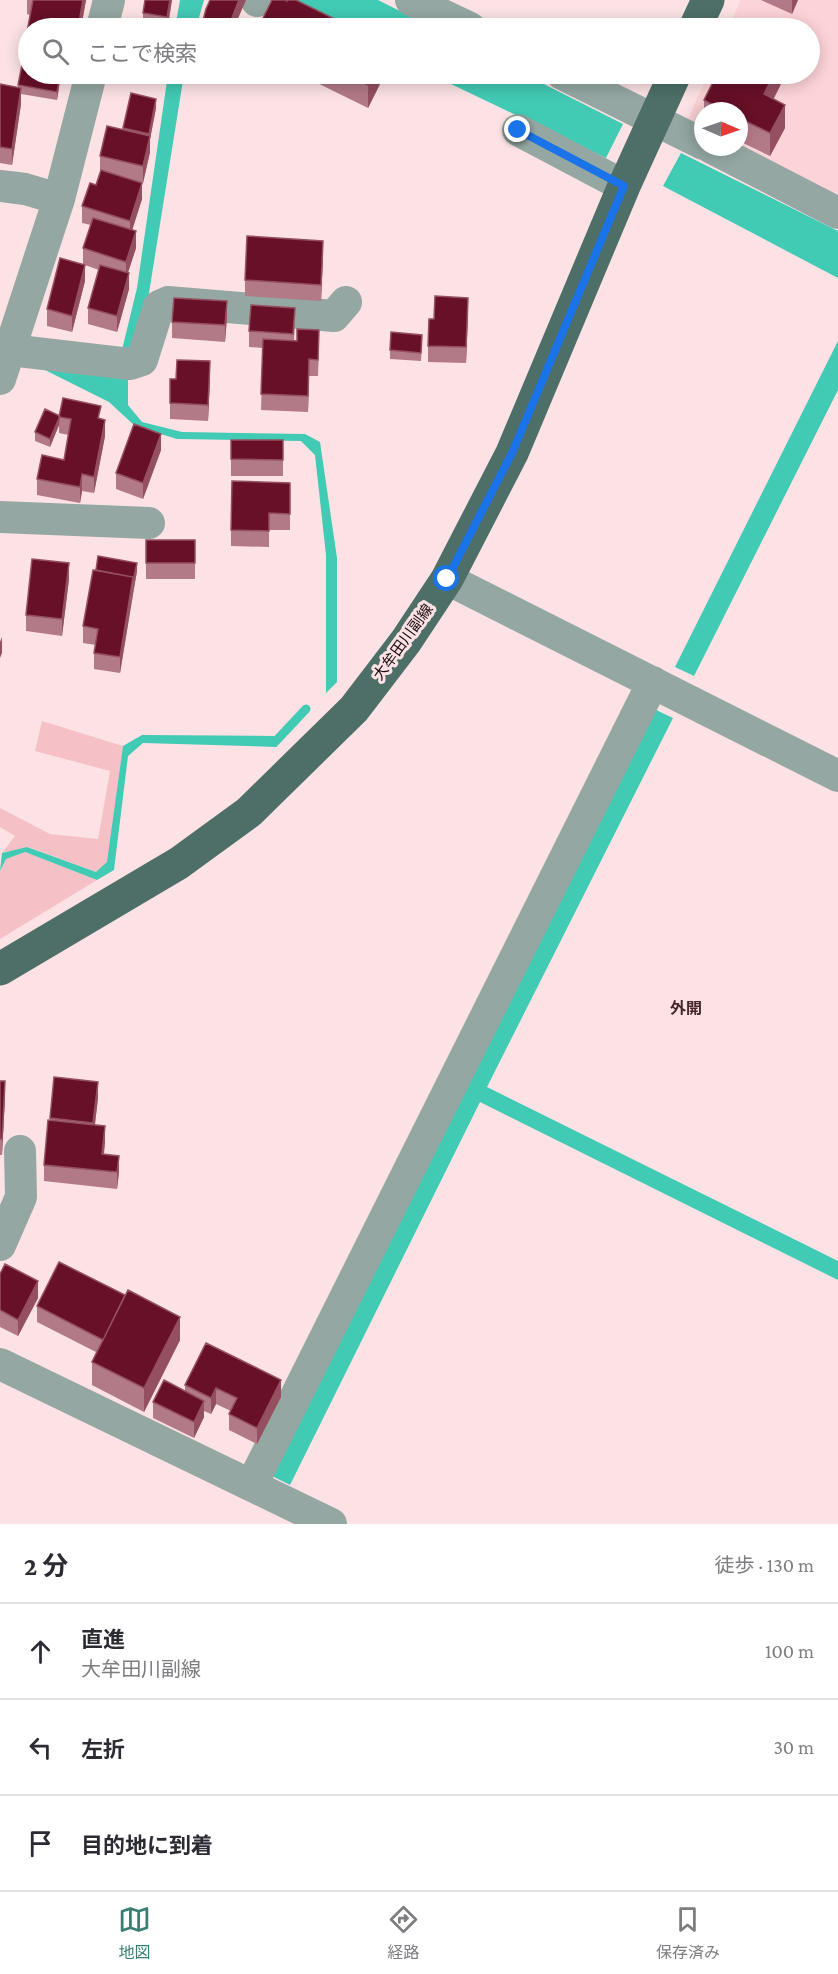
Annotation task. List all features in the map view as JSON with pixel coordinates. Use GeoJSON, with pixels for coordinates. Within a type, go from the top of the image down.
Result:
{"type":"FeatureCollection","features":[{"type":"Feature","properties":{"kind":"main road"},"geometry":{"type":"LineString","coordinates":[[700,18],[708,0]]}},
{"type":"Feature","properties":{"kind":"main road","name":"大牟田川副線"},"geometry":{"type":"LineString","coordinates":[[0,969],[179,863],[249,812],[354,709],[406,641],[447,579],[512,453],[624,186],[671,84]]}},
{"type":"Feature","properties":{"kind":"street"},"geometry":{"type":"LineString","coordinates":[[104,18],[109,0]]}},
{"type":"Feature","properties":{"kind":"street"},"geometry":{"type":"LineString","coordinates":[[411,0],[449,18]]}},
{"type":"Feature","properties":{"kind":"street"},"geometry":{"type":"LineString","coordinates":[[0,379],[59,199],[88,84]]}},
{"type":"Feature","properties":{"kind":"street"},"geometry":{"type":"LineString","coordinates":[[583,84],[694,139]]}},
{"type":"Feature","properties":{"kind":"street"},"geometry":{"type":"LineString","coordinates":[[518,130],[624,186]]}},
{"type":"Feature","properties":{"kind":"street"},"geometry":{"type":"LineString","coordinates":[[727,156],[838,213]]}},
{"type":"Feature","properties":{"kind":"street"},"geometry":{"type":"LineString","coordinates":[[0,186],[59,199]]}},
{"type":"Feature","properties":{"kind":"street"},"geometry":{"type":"LineString","coordinates":[[10,350],[130,364],[142,360],[159,306],[168,302],[334,316],[346,302]]}},
{"type":"Feature","properties":{"kind":"street"},"geometry":{"type":"LineString","coordinates":[[0,517],[149,523]]}},
{"type":"Feature","properties":{"kind":"street"},"geometry":{"type":"LineString","coordinates":[[0,534],[73,537]]}},
{"type":"Feature","properties":{"kind":"street"},"geometry":{"type":"LineString","coordinates":[[447,579],[838,776]]}},
{"type":"Feature","properties":{"kind":"street"},"geometry":{"type":"LineString","coordinates":[[252,1484],[653,682]]}},
{"type":"Feature","properties":{"kind":"street"},"geometry":{"type":"LineString","coordinates":[[0,1245],[21,1197],[20,1151]]}},
{"type":"Feature","properties":{"kind":"street"},"geometry":{"type":"LineString","coordinates":[[0,1364],[252,1484],[290,1515],[331,1524]]}},
{"type":"Feature","properties":{"kind":"shaded area"},"geometry":{"type":"Polygon","coordinates":[[[180,0],[204,0],[199,18],[177,18],[180,0]]]}},
{"type":"Feature","properties":{"kind":"shaded area"},"geometry":{"type":"Polygon","coordinates":[[[284,0],[378,0],[414,18],[317,18],[284,0]]]}},
{"type":"Feature","properties":{"kind":"shaded area"},"geometry":{"type":"Polygon","coordinates":[[[741,0],[838,0],[838,200],[748,152],[748,102],[695,102],[704,84],[820,84],[820,18],[733,18],[741,0]]]}},
{"type":"Feature","properties":{"kind":"shaded area"},"geometry":{"type":"Polygon","coordinates":[[[167,84],[182,84],[149,293],[132,353],[121,354],[137,288],[167,84]]]}},
{"type":"Feature","properties":{"kind":"shaded area"},"geometry":{"type":"Polygon","coordinates":[[[451,84],[544,84],[623,124],[606,158],[451,84]]]}},
{"type":"Feature","properties":{"kind":"shaded area"},"geometry":{"type":"Polygon","coordinates":[[[694,105],[694,125],[687,121],[694,105]]]}},
{"type":"Feature","properties":{"kind":"shaded area"},"geometry":{"type":"Polygon","coordinates":[[[681,153],[838,231],[838,278],[663,186],[681,153]]]}},
{"type":"Feature","properties":{"kind":"shaded area"},"geometry":{"type":"Polygon","coordinates":[[[838,341],[838,390],[694,676],[675,667],[838,341]]]}},
{"type":"Feature","properties":{"kind":"shaded area"},"geometry":{"type":"Polygon","coordinates":[[[39,367],[128,373],[128,405],[142,422],[182,432],[305,434],[320,442],[337,558],[337,682],[326,693],[326,555],[315,455],[301,441],[177,439],[135,426],[109,402],[39,367]]]}},
{"type":"Feature","properties":{"kind":"shaded area"},"geometry":{"type":"Polygon","coordinates":[[[654,709],[673,718],[487,1087],[838,1261],[838,1280],[480,1102],[290,1485],[272,1476],[654,709]]]}},
{"type":"Feature","properties":{"kind":"shaded area"},"geometry":{"type":"Polygon","coordinates":[[[42,721],[123,746],[108,862],[96,872],[28,847],[2,853],[15,836],[0,827],[0,808],[50,834],[98,839],[110,771],[35,751],[42,721]]]}},
{"type":"Feature","properties":{"kind":"shaded area"},"geometry":{"type":"Polygon","coordinates":[[[142,735],[274,736],[277,747],[143,743],[128,756],[114,870],[97,880],[25,852],[6,859],[0,871],[2,853],[27,847],[96,872],[107,862],[123,746],[142,735]]]}},
{"type":"Feature","properties":{"kind":"shaded area"},"geometry":{"type":"Polygon","coordinates":[[[25,852],[97,880],[0,939],[0,871],[5,859],[25,852]]]}},
{"type":"Feature","properties":{"kind":"building"},"geometry":{"type":"Polygon","coordinates":[[[33,0],[83,0],[80,18],[30,18],[33,0]]]}},
{"type":"Feature","properties":{"kind":"building"},"geometry":{"type":"Polygon","coordinates":[[[145,0],[170,0],[167,17],[143,13],[145,0]]]}},
{"type":"Feature","properties":{"kind":"building"},"geometry":{"type":"Polygon","coordinates":[[[210,0],[239,0],[232,18],[204,18],[210,0]]]}},
{"type":"Feature","properties":{"kind":"building"},"geometry":{"type":"Polygon","coordinates":[[[272,0],[296,0],[333,18],[263,18],[272,0]]]}},
{"type":"Feature","properties":{"kind":"building"},"geometry":{"type":"Polygon","coordinates":[[[0,84],[21,88],[12,149],[0,147],[0,84]]]}},
{"type":"Feature","properties":{"kind":"building"},"geometry":{"type":"Polygon","coordinates":[[[18,84],[58,84],[57,92],[18,84]]]}},
{"type":"Feature","properties":{"kind":"building"},"geometry":{"type":"Polygon","coordinates":[[[712,84],[769,84],[764,94],[785,105],[770,133],[748,122],[748,102],[708,102],[704,100],[712,84]]]}},
{"type":"Feature","properties":{"kind":"building"},"geometry":{"type":"Polygon","coordinates":[[[131,93],[156,99],[149,134],[123,128],[131,93]]]}},
{"type":"Feature","properties":{"kind":"building"},"geometry":{"type":"Polygon","coordinates":[[[107,126],[150,136],[143,166],[100,156],[107,126]]]}},
{"type":"Feature","properties":{"kind":"building"},"geometry":{"type":"Polygon","coordinates":[[[101,170],[142,183],[130,221],[82,206],[90,183],[96,185],[101,170]]]}},
{"type":"Feature","properties":{"kind":"building"},"geometry":{"type":"Polygon","coordinates":[[[93,218],[136,231],[126,262],[83,248],[93,218]]]}},
{"type":"Feature","properties":{"kind":"building"},"geometry":{"type":"Polygon","coordinates":[[[247,236],[323,241],[321,285],[245,280],[247,236]]]}},
{"type":"Feature","properties":{"kind":"building"},"geometry":{"type":"Polygon","coordinates":[[[60,258],[85,265],[72,316],[47,309],[60,258]]]}},
{"type":"Feature","properties":{"kind":"building"},"geometry":{"type":"Polygon","coordinates":[[[100,265],[129,273],[117,316],[88,308],[100,265]]]}},
{"type":"Feature","properties":{"kind":"building"},"geometry":{"type":"Polygon","coordinates":[[[435,296],[468,298],[466,347],[428,346],[429,319],[434,319],[435,296]]]}},
{"type":"Feature","properties":{"kind":"building"},"geometry":{"type":"Polygon","coordinates":[[[174,298],[227,301],[225,325],[172,322],[174,298]]]}},
{"type":"Feature","properties":{"kind":"building"},"geometry":{"type":"Polygon","coordinates":[[[251,305],[295,308],[293,334],[249,331],[251,305]]]}},
{"type":"Feature","properties":{"kind":"building"},"geometry":{"type":"Polygon","coordinates":[[[297,329],[319,330],[318,360],[309,359],[308,396],[261,394],[263,339],[297,341],[297,329]]]}},
{"type":"Feature","properties":{"kind":"building"},"geometry":{"type":"Polygon","coordinates":[[[391,332],[422,335],[421,353],[390,350],[391,332]]]}},
{"type":"Feature","properties":{"kind":"building"},"geometry":{"type":"Polygon","coordinates":[[[177,360],[210,361],[208,405],[170,403],[170,379],[176,379],[177,360]]]}},
{"type":"Feature","properties":{"kind":"building"},"geometry":{"type":"Polygon","coordinates":[[[63,398],[101,406],[98,418],[105,420],[94,477],[82,474],[80,487],[37,479],[42,455],[64,460],[71,419],[59,417],[63,398]]]}},
{"type":"Feature","properties":{"kind":"building"},"geometry":{"type":"Polygon","coordinates":[[[45,409],[60,416],[50,439],[35,432],[45,409]]]}},
{"type":"Feature","properties":{"kind":"building"},"geometry":{"type":"Polygon","coordinates":[[[134,424],[161,434],[143,483],[116,473],[134,424]]]}},
{"type":"Feature","properties":{"kind":"building"},"geometry":{"type":"Polygon","coordinates":[[[231,440],[283,440],[283,460],[231,459],[231,440]]]}},
{"type":"Feature","properties":{"kind":"building"},"geometry":{"type":"Polygon","coordinates":[[[232,481],[290,483],[290,514],[269,513],[269,531],[231,530],[232,481]]]}},
{"type":"Feature","properties":{"kind":"building"},"geometry":{"type":"Polygon","coordinates":[[[146,540],[195,540],[195,563],[146,563],[146,540]]]}},
{"type":"Feature","properties":{"kind":"building"},"geometry":{"type":"Polygon","coordinates":[[[98,556],[137,563],[133,581],[133,577],[96,570],[98,556]]]}},
{"type":"Feature","properties":{"kind":"building"},"geometry":{"type":"Polygon","coordinates":[[[32,559],[69,563],[62,619],[26,615],[32,559]]]}},
{"type":"Feature","properties":{"kind":"building"},"geometry":{"type":"Polygon","coordinates":[[[93,570],[133,577],[120,657],[94,653],[98,629],[83,626],[93,570]]]}},
{"type":"Feature","properties":{"kind":"building"},"geometry":{"type":"Polygon","coordinates":[[[54,1077],[98,1082],[93,1123],[50,1118],[54,1077]]]}},
{"type":"Feature","properties":{"kind":"building"},"geometry":{"type":"Polygon","coordinates":[[[0,1081],[5,1081],[2,1139],[0,1139],[0,1081]]]}},
{"type":"Feature","properties":{"kind":"building"},"geometry":{"type":"Polygon","coordinates":[[[48,1120],[105,1126],[102,1154],[119,1156],[117,1172],[44,1165],[48,1120]]]}},
{"type":"Feature","properties":{"kind":"building"},"geometry":{"type":"Polygon","coordinates":[[[59,1262],[125,1295],[103,1340],[37,1306],[59,1262]]]}},
{"type":"Feature","properties":{"kind":"building"},"geometry":{"type":"Polygon","coordinates":[[[5,1264],[38,1281],[18,1320],[0,1310],[0,1274],[5,1264]]]}},
{"type":"Feature","properties":{"kind":"building"},"geometry":{"type":"Polygon","coordinates":[[[128,1290],[180,1317],[144,1388],[92,1362],[128,1290]]]}},
{"type":"Feature","properties":{"kind":"building"},"geometry":{"type":"Polygon","coordinates":[[[206,1343],[281,1380],[257,1428],[229,1414],[237,1398],[216,1388],[211,1398],[185,1385],[206,1343]]]}},
{"type":"Feature","properties":{"kind":"building"},"geometry":{"type":"Polygon","coordinates":[[[164,1380],[204,1401],[194,1422],[153,1402],[164,1380]]]}},
{"type":"Feature","properties":{"kind":"waterway"},"geometry":{"type":"LineString","coordinates":[[275,742],[306,709]]}},
{"type":"Feature","properties":{"kind":"district","name":"外開"},"geometry":{"type":"Point","coordinates":[686,1008]}},
{"type":"Feature","properties":{"kind":"route"},"geometry":{"type":"LineString","coordinates":[[447,579],[512,453],[624,186],[518,130]]}}]}
